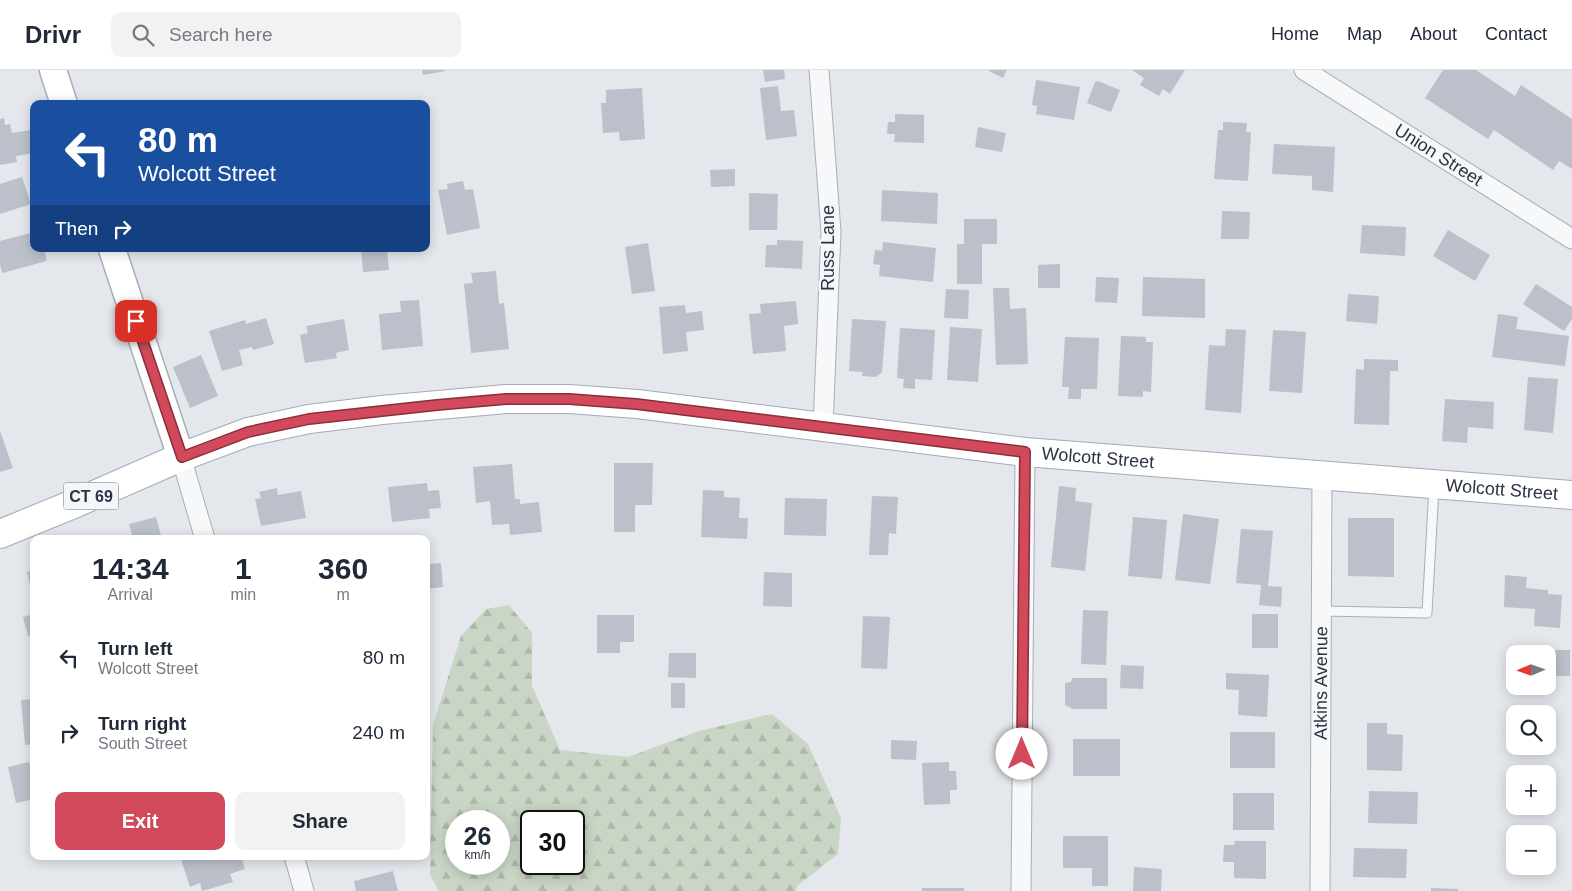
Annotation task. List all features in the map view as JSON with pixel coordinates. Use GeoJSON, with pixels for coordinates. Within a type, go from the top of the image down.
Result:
{"type":"FeatureCollection","features":[{"type":"Feature","properties":{"kind":"main road"},"geometry":{"type":"LineString","coordinates":[[53,70],[63,100]]}},
{"type":"Feature","properties":{"kind":"main road"},"geometry":{"type":"LineString","coordinates":[[113,252],[182,457]]}},
{"type":"Feature","properties":{"kind":"main road","name":"Wolcott Street"},"geometry":{"type":"LineString","coordinates":[[182,457],[248,432],[309,419],[391,409],[506,399],[569,399],[636,404],[1025,452],[1572,495]]}},
{"type":"Feature","properties":{"kind":"main road","name":"CT 69"},"geometry":{"type":"LineString","coordinates":[[0,534],[182,457]]}},
{"type":"Feature","properties":{"kind":"street","name":"Russ Lane"},"geometry":{"type":"LineString","coordinates":[[819,70],[831,232],[823,427]]}},
{"type":"Feature","properties":{"kind":"street","name":"Union Street"},"geometry":{"type":"LineString","coordinates":[[1304,70],[1572,239]]}},
{"type":"Feature","properties":{"kind":"street"},"geometry":{"type":"LineString","coordinates":[[1021,891],[1025,452]]}},
{"type":"Feature","properties":{"kind":"street"},"geometry":{"type":"LineString","coordinates":[[182,457],[204,535]]}},
{"type":"Feature","properties":{"kind":"street","name":"Atkins Avenue"},"geometry":{"type":"LineString","coordinates":[[1320,891],[1322,476]]}},
{"type":"Feature","properties":{"kind":"street"},"geometry":{"type":"LineString","coordinates":[[295,860],[304,891]]}},
{"type":"Feature","properties":{"kind":"lane"},"geometry":{"type":"LineString","coordinates":[[1322,610],[1427,613],[1435,485]]}},
{"type":"Feature","properties":{"kind":"green space"},"geometry":{"type":"Polygon","coordinates":[[[509,605],[532,633],[532,686],[560,750],[628,757],[699,731],[772,714],[808,744],[841,818],[838,854],[797,886],[796,891],[439,891],[430,875],[433,725],[461,636],[486,609],[509,605]]]}},
{"type":"Feature","properties":{"kind":"building"},"geometry":{"type":"Polygon","coordinates":[[[422,70],[445,70],[445,71],[423,75],[422,70]]]}},
{"type":"Feature","properties":{"kind":"building"},"geometry":{"type":"Polygon","coordinates":[[[763,70],[784,70],[785,79],[765,82],[763,70]]]}},
{"type":"Feature","properties":{"kind":"building"},"geometry":{"type":"Polygon","coordinates":[[[987,70],[1007,70],[1003,78],[987,70]]]}},
{"type":"Feature","properties":{"kind":"building"},"geometry":{"type":"Polygon","coordinates":[[[1132,70],[1185,70],[1170,94],[1163,89],[1159,96],[1140,85],[1144,78],[1132,70]]]}},
{"type":"Feature","properties":{"kind":"building"},"geometry":{"type":"Polygon","coordinates":[[[1443,70],[1476,70],[1515,96],[1521,85],[1572,119],[1572,169],[1559,161],[1553,170],[1494,130],[1488,139],[1425,98],[1443,70]]]}},
{"type":"Feature","properties":{"kind":"building"},"geometry":{"type":"Polygon","coordinates":[[[1036,80],[1080,87],[1074,120],[1036,114],[1037,106],[1032,105],[1036,80]]]}},
{"type":"Feature","properties":{"kind":"building"},"geometry":{"type":"Polygon","coordinates":[[[1098,81],[1120,90],[1111,112],[1087,103],[1095,82],[1098,81]]]}},
{"type":"Feature","properties":{"kind":"building"},"geometry":{"type":"Polygon","coordinates":[[[778,86],[781,111],[794,110],[797,136],[766,140],[760,88],[778,86]]]}},
{"type":"Feature","properties":{"kind":"building"},"geometry":{"type":"Polygon","coordinates":[[[642,88],[645,139],[620,141],[619,132],[603,133],[601,103],[606,103],[606,90],[642,88]]]}},
{"type":"Feature","properties":{"kind":"building"},"geometry":{"type":"Polygon","coordinates":[[[895,114],[924,115],[924,143],[894,142],[895,134],[887,134],[888,122],[895,122],[895,114]]]}},
{"type":"Feature","properties":{"kind":"building"},"geometry":{"type":"Polygon","coordinates":[[[4,118],[5,125],[10,124],[12,133],[30,130],[30,154],[16,156],[17,162],[0,165],[0,119],[4,118]]]}},
{"type":"Feature","properties":{"kind":"building"},"geometry":{"type":"Polygon","coordinates":[[[1223,122],[1247,123],[1246,132],[1251,132],[1248,181],[1214,179],[1218,130],[1223,130],[1223,122]]]}},
{"type":"Feature","properties":{"kind":"building"},"geometry":{"type":"Polygon","coordinates":[[[978,127],[1006,133],[1002,152],[975,147],[978,127]]]}},
{"type":"Feature","properties":{"kind":"building"},"geometry":{"type":"Polygon","coordinates":[[[1274,144],[1335,147],[1333,192],[1312,190],[1312,176],[1272,174],[1274,144]]]}},
{"type":"Feature","properties":{"kind":"building"},"geometry":{"type":"Polygon","coordinates":[[[735,169],[735,186],[711,187],[710,170],[735,169]]]}},
{"type":"Feature","properties":{"kind":"building"},"geometry":{"type":"Polygon","coordinates":[[[22,177],[30,204],[0,214],[0,184],[22,177]]]}},
{"type":"Feature","properties":{"kind":"building"},"geometry":{"type":"Polygon","coordinates":[[[463,181],[465,190],[473,189],[480,228],[447,235],[438,190],[448,189],[447,184],[463,181]]]}},
{"type":"Feature","properties":{"kind":"building"},"geometry":{"type":"Polygon","coordinates":[[[882,190],[938,193],[937,224],[881,221],[882,190]]]}},
{"type":"Feature","properties":{"kind":"building"},"geometry":{"type":"Polygon","coordinates":[[[749,193],[778,194],[777,230],[749,230],[749,193]]]}},
{"type":"Feature","properties":{"kind":"building"},"geometry":{"type":"Polygon","coordinates":[[[1222,211],[1250,212],[1249,239],[1221,239],[1222,211]]]}},
{"type":"Feature","properties":{"kind":"building"},"geometry":{"type":"Polygon","coordinates":[[[964,219],[997,219],[997,244],[982,244],[982,284],[957,284],[957,244],[964,244],[964,219]]]}},
{"type":"Feature","properties":{"kind":"building"},"geometry":{"type":"Polygon","coordinates":[[[1362,225],[1406,227],[1405,256],[1360,253],[1362,225]]]}},
{"type":"Feature","properties":{"kind":"building"},"geometry":{"type":"Polygon","coordinates":[[[1448,230],[1490,255],[1475,281],[1433,256],[1448,230]]]}},
{"type":"Feature","properties":{"kind":"building"},"geometry":{"type":"Polygon","coordinates":[[[30,233],[30,252],[45,252],[47,261],[2,273],[0,241],[30,233]]]}},
{"type":"Feature","properties":{"kind":"building"},"geometry":{"type":"Polygon","coordinates":[[[777,240],[803,241],[802,269],[765,267],[766,245],[777,245],[777,240]]]}},
{"type":"Feature","properties":{"kind":"building"},"geometry":{"type":"Polygon","coordinates":[[[883,242],[936,248],[933,282],[879,276],[880,265],[873,264],[875,250],[882,251],[883,242]]]}},
{"type":"Feature","properties":{"kind":"building"},"geometry":{"type":"Polygon","coordinates":[[[648,243],[655,291],[632,294],[625,247],[648,243]]]}},
{"type":"Feature","properties":{"kind":"building"},"geometry":{"type":"Polygon","coordinates":[[[361,252],[387,252],[389,270],[363,272],[361,252]]]}},
{"type":"Feature","properties":{"kind":"building"},"geometry":{"type":"Polygon","coordinates":[[[1060,264],[1060,288],[1038,288],[1038,265],[1060,264]]]}},
{"type":"Feature","properties":{"kind":"building"},"geometry":{"type":"Polygon","coordinates":[[[496,271],[499,304],[504,303],[509,349],[471,353],[464,284],[473,283],[471,273],[496,271]]]}},
{"type":"Feature","properties":{"kind":"building"},"geometry":{"type":"Polygon","coordinates":[[[1096,277],[1119,278],[1117,303],[1095,302],[1096,277]]]}},
{"type":"Feature","properties":{"kind":"building"},"geometry":{"type":"Polygon","coordinates":[[[1143,277],[1205,279],[1205,318],[1142,316],[1143,277]]]}},
{"type":"Feature","properties":{"kind":"building"},"geometry":{"type":"Polygon","coordinates":[[[1536,284],[1572,307],[1572,319],[1564,331],[1523,304],[1536,284]]]}},
{"type":"Feature","properties":{"kind":"building"},"geometry":{"type":"Polygon","coordinates":[[[993,288],[1009,288],[1010,309],[1026,308],[1028,364],[996,365],[993,288]]]}},
{"type":"Feature","properties":{"kind":"building"},"geometry":{"type":"Polygon","coordinates":[[[946,289],[969,290],[968,319],[944,318],[946,289]]]}},
{"type":"Feature","properties":{"kind":"building"},"geometry":{"type":"Polygon","coordinates":[[[1348,294],[1379,296],[1377,324],[1346,321],[1348,294]]]}},
{"type":"Feature","properties":{"kind":"building"},"geometry":{"type":"Polygon","coordinates":[[[419,300],[423,346],[382,350],[379,314],[401,312],[400,301],[419,300]]]}},
{"type":"Feature","properties":{"kind":"building"},"geometry":{"type":"Polygon","coordinates":[[[796,301],[798,324],[784,326],[786,351],[753,354],[749,314],[761,313],[760,304],[796,301]]]}},
{"type":"Feature","properties":{"kind":"building"},"geometry":{"type":"Polygon","coordinates":[[[685,305],[686,313],[702,311],[704,330],[686,332],[688,351],[663,354],[659,307],[685,305]]]}},
{"type":"Feature","properties":{"kind":"building"},"geometry":{"type":"Polygon","coordinates":[[[1498,314],[1518,317],[1516,329],[1569,336],[1565,366],[1492,357],[1498,314]]]}},
{"type":"Feature","properties":{"kind":"building"},"geometry":{"type":"Polygon","coordinates":[[[266,318],[274,344],[253,350],[252,347],[239,350],[243,365],[222,371],[209,331],[245,320],[246,324],[266,318]]]}},
{"type":"Feature","properties":{"kind":"building"},"geometry":{"type":"Polygon","coordinates":[[[344,319],[349,350],[336,353],[337,358],[305,363],[300,335],[308,333],[306,326],[344,319]]]}},
{"type":"Feature","properties":{"kind":"building"},"geometry":{"type":"Polygon","coordinates":[[[852,319],[886,321],[882,372],[876,377],[862,376],[863,372],[849,371],[852,319]]]}},
{"type":"Feature","properties":{"kind":"building"},"geometry":{"type":"Polygon","coordinates":[[[950,327],[982,329],[978,382],[947,380],[950,327]]]}},
{"type":"Feature","properties":{"kind":"building"},"geometry":{"type":"Polygon","coordinates":[[[900,328],[935,330],[932,380],[915,379],[915,389],[903,388],[904,379],[897,378],[900,328]]]}},
{"type":"Feature","properties":{"kind":"building"},"geometry":{"type":"Polygon","coordinates":[[[1226,329],[1246,330],[1241,413],[1205,410],[1209,345],[1225,346],[1226,329]]]}},
{"type":"Feature","properties":{"kind":"building"},"geometry":{"type":"Polygon","coordinates":[[[1273,330],[1306,332],[1302,393],[1269,391],[1273,330]]]}},
{"type":"Feature","properties":{"kind":"building"},"geometry":{"type":"Polygon","coordinates":[[[1121,336],[1146,337],[1146,342],[1153,342],[1151,392],[1143,391],[1143,397],[1118,396],[1121,336]]]}},
{"type":"Feature","properties":{"kind":"building"},"geometry":{"type":"Polygon","coordinates":[[[1065,337],[1099,338],[1097,389],[1081,389],[1081,399],[1068,399],[1069,387],[1062,387],[1065,337]]]}},
{"type":"Feature","properties":{"kind":"building"},"geometry":{"type":"Polygon","coordinates":[[[201,355],[218,396],[190,408],[173,367],[201,355]]]}},
{"type":"Feature","properties":{"kind":"building"},"geometry":{"type":"Polygon","coordinates":[[[1364,359],[1398,360],[1398,371],[1390,371],[1389,425],[1354,424],[1356,369],[1364,370],[1364,359]]]}},
{"type":"Feature","properties":{"kind":"building"},"geometry":{"type":"Polygon","coordinates":[[[1528,377],[1558,379],[1553,433],[1524,430],[1528,377]]]}},
{"type":"Feature","properties":{"kind":"building"},"geometry":{"type":"Polygon","coordinates":[[[1445,399],[1494,402],[1493,429],[1468,427],[1467,443],[1442,441],[1445,399]]]}},
{"type":"Feature","properties":{"kind":"building"},"geometry":{"type":"Polygon","coordinates":[[[0,431],[13,468],[0,472],[0,431]]]}},
{"type":"Feature","properties":{"kind":"building"},"geometry":{"type":"Polygon","coordinates":[[[614,463],[653,463],[652,505],[635,505],[635,532],[614,532],[614,463]]]}},
{"type":"Feature","properties":{"kind":"building"},"geometry":{"type":"Polygon","coordinates":[[[512,464],[515,499],[520,499],[520,504],[539,502],[542,532],[510,535],[509,524],[492,525],[490,501],[476,503],[473,467],[512,464]]]}},
{"type":"Feature","properties":{"kind":"building"},"geometry":{"type":"Polygon","coordinates":[[[427,483],[428,491],[439,490],[441,508],[429,509],[430,518],[392,522],[388,487],[427,483]]]}},
{"type":"Feature","properties":{"kind":"building"},"geometry":{"type":"Polygon","coordinates":[[[1059,486],[1076,488],[1075,501],[1092,503],[1085,571],[1051,567],[1059,486]]]}},
{"type":"Feature","properties":{"kind":"building"},"geometry":{"type":"Polygon","coordinates":[[[277,488],[278,495],[301,491],[306,518],[261,526],[255,499],[261,498],[259,492],[277,488]]]}},
{"type":"Feature","properties":{"kind":"building"},"geometry":{"type":"Polygon","coordinates":[[[703,490],[724,491],[724,497],[740,498],[739,518],[748,518],[747,539],[701,537],[703,490]]]}},
{"type":"Feature","properties":{"kind":"building"},"geometry":{"type":"Polygon","coordinates":[[[872,496],[898,497],[896,534],[889,533],[888,555],[869,555],[872,496]]]}},
{"type":"Feature","properties":{"kind":"building"},"geometry":{"type":"Polygon","coordinates":[[[785,498],[827,499],[826,536],[784,535],[785,498]]]}},
{"type":"Feature","properties":{"kind":"building"},"geometry":{"type":"Polygon","coordinates":[[[1183,514],[1219,519],[1210,584],[1175,580],[1183,514]]]}},
{"type":"Feature","properties":{"kind":"building"},"geometry":{"type":"Polygon","coordinates":[[[156,517],[161,535],[132,535],[129,524],[156,517]]]}},
{"type":"Feature","properties":{"kind":"building"},"geometry":{"type":"Polygon","coordinates":[[[1133,517],[1167,520],[1162,579],[1128,576],[1133,517]]]}},
{"type":"Feature","properties":{"kind":"building"},"geometry":{"type":"Polygon","coordinates":[[[1348,518],[1394,518],[1394,577],[1348,576],[1348,518]]]}},
{"type":"Feature","properties":{"kind":"building"},"geometry":{"type":"Polygon","coordinates":[[[1241,529],[1273,531],[1268,586],[1282,587],[1281,607],[1259,605],[1261,585],[1236,583],[1241,529]]]}},
{"type":"Feature","properties":{"kind":"building"},"geometry":{"type":"Polygon","coordinates":[[[441,563],[443,587],[430,589],[430,564],[441,563]]]}},
{"type":"Feature","properties":{"kind":"building"},"geometry":{"type":"Polygon","coordinates":[[[30,571],[30,585],[27,572],[30,571]]]}},
{"type":"Feature","properties":{"kind":"building"},"geometry":{"type":"Polygon","coordinates":[[[764,572],[792,573],[792,607],[763,606],[764,572]]]}},
{"type":"Feature","properties":{"kind":"building"},"geometry":{"type":"Polygon","coordinates":[[[1505,575],[1527,577],[1526,588],[1548,590],[1548,594],[1562,595],[1560,628],[1534,626],[1535,609],[1504,607],[1505,575]]]}},
{"type":"Feature","properties":{"kind":"building"},"geometry":{"type":"Polygon","coordinates":[[[1083,610],[1108,611],[1106,665],[1081,664],[1083,610]]]}},
{"type":"Feature","properties":{"kind":"building"},"geometry":{"type":"Polygon","coordinates":[[[1252,614],[1278,614],[1278,648],[1252,648],[1252,614]]]}},
{"type":"Feature","properties":{"kind":"building"},"geometry":{"type":"Polygon","coordinates":[[[30,615],[30,636],[28,636],[23,617],[30,615]]]}},
{"type":"Feature","properties":{"kind":"building"},"geometry":{"type":"Polygon","coordinates":[[[597,615],[634,615],[634,642],[620,642],[620,653],[597,653],[597,615]]]}},
{"type":"Feature","properties":{"kind":"building"},"geometry":{"type":"Polygon","coordinates":[[[863,616],[890,617],[887,669],[861,668],[863,616]]]}},
{"type":"Feature","properties":{"kind":"building"},"geometry":{"type":"Polygon","coordinates":[[[1556,650],[1570,650],[1570,676],[1556,676],[1556,650]]]}},
{"type":"Feature","properties":{"kind":"building"},"geometry":{"type":"Polygon","coordinates":[[[669,653],[696,653],[696,678],[668,677],[669,653]]]}},
{"type":"Feature","properties":{"kind":"building"},"geometry":{"type":"Polygon","coordinates":[[[1121,665],[1144,666],[1143,689],[1120,688],[1121,665]]]}},
{"type":"Feature","properties":{"kind":"building"},"geometry":{"type":"Polygon","coordinates":[[[1226,673],[1269,675],[1267,717],[1238,715],[1239,690],[1226,689],[1226,673]]]}},
{"type":"Feature","properties":{"kind":"building"},"geometry":{"type":"Polygon","coordinates":[[[1072,678],[1107,678],[1107,709],[1073,709],[1065,705],[1065,683],[1071,682],[1072,678]]]}},
{"type":"Feature","properties":{"kind":"building"},"geometry":{"type":"Polygon","coordinates":[[[671,683],[685,683],[685,708],[671,708],[671,683]]]}},
{"type":"Feature","properties":{"kind":"building"},"geometry":{"type":"Polygon","coordinates":[[[30,699],[30,744],[25,745],[21,700],[30,699]]]}},
{"type":"Feature","properties":{"kind":"building"},"geometry":{"type":"Polygon","coordinates":[[[1367,723],[1387,723],[1387,734],[1403,735],[1402,771],[1367,770],[1367,723]]]}},
{"type":"Feature","properties":{"kind":"building"},"geometry":{"type":"Polygon","coordinates":[[[1230,732],[1275,732],[1275,768],[1230,768],[1230,732]]]}},
{"type":"Feature","properties":{"kind":"building"},"geometry":{"type":"Polygon","coordinates":[[[1073,739],[1120,739],[1120,776],[1073,776],[1073,739]]]}},
{"type":"Feature","properties":{"kind":"building"},"geometry":{"type":"Polygon","coordinates":[[[891,740],[917,741],[916,760],[891,759],[891,740]]]}},
{"type":"Feature","properties":{"kind":"building"},"geometry":{"type":"Polygon","coordinates":[[[29,762],[30,800],[16,803],[8,767],[29,762]]]}},
{"type":"Feature","properties":{"kind":"building"},"geometry":{"type":"Polygon","coordinates":[[[949,762],[949,771],[956,771],[957,790],[950,790],[950,804],[924,805],[922,763],[949,762]]]}},
{"type":"Feature","properties":{"kind":"building"},"geometry":{"type":"Polygon","coordinates":[[[1369,791],[1418,792],[1417,824],[1368,823],[1369,791]]]}},
{"type":"Feature","properties":{"kind":"building"},"geometry":{"type":"Polygon","coordinates":[[[1233,793],[1274,793],[1274,830],[1233,830],[1233,793]]]}},
{"type":"Feature","properties":{"kind":"building"},"geometry":{"type":"Polygon","coordinates":[[[1063,836],[1108,836],[1108,886],[1092,886],[1092,868],[1063,868],[1063,836]]]}},
{"type":"Feature","properties":{"kind":"building"},"geometry":{"type":"Polygon","coordinates":[[[1235,841],[1266,841],[1266,879],[1234,878],[1234,862],[1223,862],[1224,845],[1234,845],[1235,841]]]}},
{"type":"Feature","properties":{"kind":"building"},"geometry":{"type":"Polygon","coordinates":[[[1354,848],[1407,849],[1406,878],[1353,877],[1354,848]]]}},
{"type":"Feature","properties":{"kind":"building"},"geometry":{"type":"Polygon","coordinates":[[[181,860],[242,860],[245,869],[230,874],[233,882],[202,891],[200,883],[190,887],[181,860]]]}},
{"type":"Feature","properties":{"kind":"building"},"geometry":{"type":"Polygon","coordinates":[[[1134,867],[1162,869],[1161,891],[1133,891],[1134,867]]]}},
{"type":"Feature","properties":{"kind":"building"},"geometry":{"type":"Polygon","coordinates":[[[393,871],[398,891],[356,891],[354,881],[393,871]]]}},
{"type":"Feature","properties":{"kind":"building"},"geometry":{"type":"Polygon","coordinates":[[[922,888],[964,888],[964,891],[922,891],[922,888]]]}},
{"type":"Feature","properties":{"kind":"building"},"geometry":{"type":"Polygon","coordinates":[[[1431,888],[1458,889],[1458,891],[1431,891],[1431,888]]]}},
{"type":"Feature","properties":{"kind":"route"},"geometry":{"type":"LineString","coordinates":[[136,321],[182,457],[248,432],[309,419],[382,410],[506,399],[569,399],[636,404],[1025,452],[1022,754]]}}]}
